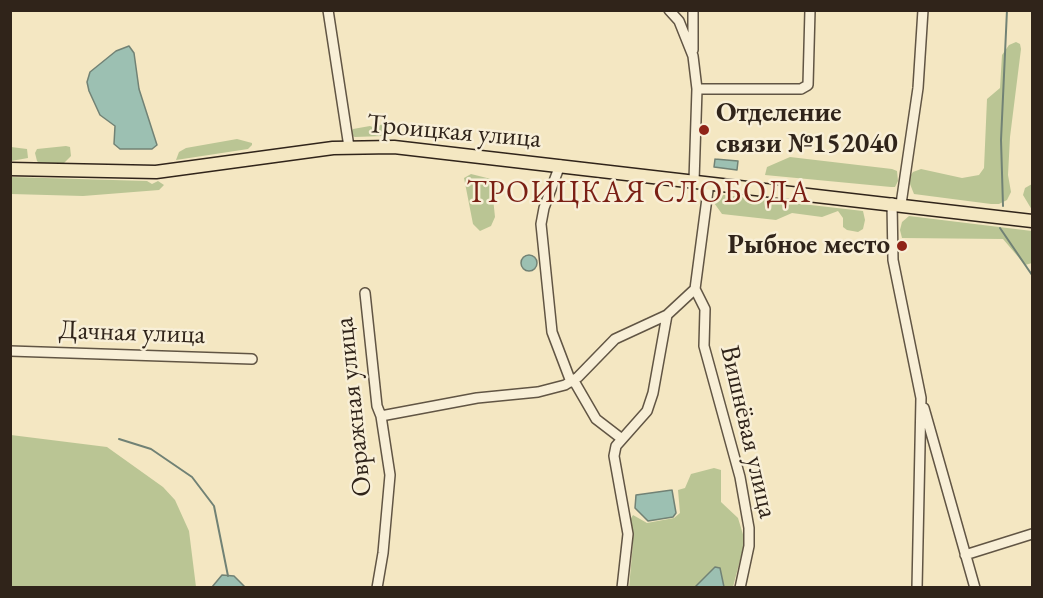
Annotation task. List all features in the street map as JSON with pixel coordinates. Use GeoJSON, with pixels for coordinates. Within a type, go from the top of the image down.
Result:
{"type":"FeatureCollection","features":[{"type":"Feature","properties":{"kind":"main road","name":"Троицкая улица"},"geometry":{"type":"LineString","coordinates":[[10,169],[156,172],[350,147],[406,148],[1032,221]]}},
{"type":"Feature","properties":{"kind":"street"},"geometry":{"type":"LineString","coordinates":[[328,10],[350,147]]}},
{"type":"Feature","properties":{"kind":"street"},"geometry":{"type":"LineString","coordinates":[[669,10],[679,21],[693,56]]}},
{"type":"Feature","properties":{"kind":"street"},"geometry":{"type":"LineString","coordinates":[[693,10],[693,56],[697,89],[694,181]]}},
{"type":"Feature","properties":{"kind":"street"},"geometry":{"type":"LineString","coordinates":[[697,89],[801,89],[808,85],[810,10]]}},
{"type":"Feature","properties":{"kind":"street"},"geometry":{"type":"LineString","coordinates":[[923,10],[918,88],[897,204],[893,260],[921,398],[975,588]]}},
{"type":"Feature","properties":{"kind":"street"},"geometry":{"type":"LineString","coordinates":[[560,165],[543,208],[542,226],[552,332],[573,382],[597,419],[622,439]]}},
{"type":"Feature","properties":{"kind":"street"},"geometry":{"type":"LineString","coordinates":[[381,416],[477,398],[538,392],[573,382],[615,339],[667,315],[695,289],[709,183]]}},
{"type":"Feature","properties":{"kind":"street","name":"Вишнёвая улица"},"geometry":{"type":"LineString","coordinates":[[695,289],[705,309],[704,346],[740,477],[749,528],[749,546],[740,588]]}},
{"type":"Feature","properties":{"kind":"street","name":"Овражная улица"},"geometry":{"type":"LineString","coordinates":[[365,293],[377,406],[381,416],[390,476],[383,553],[377,588]]}},
{"type":"Feature","properties":{"kind":"street"},"geometry":{"type":"LineString","coordinates":[[621,588],[628,534],[614,456],[616,446],[647,411],[655,383],[667,315]]}},
{"type":"Feature","properties":{"kind":"street","name":"Дачная улица"},"geometry":{"type":"LineString","coordinates":[[10,351],[252,359]]}},
{"type":"Feature","properties":{"kind":"street"},"geometry":{"type":"LineString","coordinates":[[918,588],[921,398]]}},
{"type":"Feature","properties":{"kind":"street"},"geometry":{"type":"LineString","coordinates":[[965,555],[1032,534]]}},
{"type":"Feature","properties":{"kind":"green space"},"geometry":{"type":"Polygon","coordinates":[[[1016,42],[1020,44],[1021,49],[1010,137],[1008,175],[1011,192],[1007,200],[999,204],[991,204],[914,194],[908,179],[913,172],[921,169],[962,178],[979,175],[984,168],[987,99],[1000,88],[1002,55],[1009,45],[1016,42]]]}},
{"type":"Feature","properties":{"kind":"green space"},"geometry":{"type":"Polygon","coordinates":[[[382,124],[383,136],[355,137],[350,135],[353,129],[370,126],[375,128],[382,124]]]}},
{"type":"Feature","properties":{"kind":"green space"},"geometry":{"type":"Polygon","coordinates":[[[237,139],[252,143],[252,145],[248,149],[176,160],[179,152],[186,148],[237,139]]]}},
{"type":"Feature","properties":{"kind":"green space"},"geometry":{"type":"Polygon","coordinates":[[[11,147],[27,149],[28,158],[11,161],[11,147]]]}},
{"type":"Feature","properties":{"kind":"green space"},"geometry":{"type":"Polygon","coordinates":[[[70,147],[71,156],[62,165],[40,164],[37,161],[35,153],[37,149],[70,147]]]}},
{"type":"Feature","properties":{"kind":"green space"},"geometry":{"type":"Polygon","coordinates":[[[790,157],[892,169],[897,171],[898,181],[895,187],[891,187],[765,175],[767,167],[790,157]]]}},
{"type":"Feature","properties":{"kind":"green space"},"geometry":{"type":"Polygon","coordinates":[[[471,174],[491,179],[495,217],[491,226],[480,231],[473,224],[464,178],[471,174]]]}},
{"type":"Feature","properties":{"kind":"green space"},"geometry":{"type":"Polygon","coordinates":[[[11,177],[147,181],[152,184],[158,181],[164,185],[159,190],[83,196],[11,194],[11,177]]]}},
{"type":"Feature","properties":{"kind":"green space"},"geometry":{"type":"Polygon","coordinates":[[[1032,184],[1032,210],[1023,195],[1025,188],[1032,184]]]}},
{"type":"Feature","properties":{"kind":"green space"},"geometry":{"type":"Polygon","coordinates":[[[724,195],[863,211],[865,220],[863,229],[858,232],[843,227],[843,218],[838,211],[822,217],[792,213],[776,220],[722,214],[712,200],[715,196],[724,195]]]}},
{"type":"Feature","properties":{"kind":"green space"},"geometry":{"type":"Polygon","coordinates":[[[909,216],[1032,231],[1032,263],[1025,265],[1003,239],[902,238],[900,230],[902,222],[909,216]]]}},
{"type":"Feature","properties":{"kind":"green space"},"geometry":{"type":"Polygon","coordinates":[[[11,435],[107,447],[163,487],[175,500],[189,531],[196,587],[11,587],[11,435]]]}},
{"type":"Feature","properties":{"kind":"green space"},"geometry":{"type":"Polygon","coordinates":[[[714,468],[721,470],[721,502],[738,518],[745,541],[733,587],[724,587],[715,567],[695,587],[629,588],[633,543],[630,520],[633,515],[647,523],[674,518],[680,513],[678,490],[685,488],[691,474],[714,468]]]}},
{"type":"Feature","properties":{"kind":"shaded area"},"geometry":{"type":"Polygon","coordinates":[[[129,46],[134,53],[139,89],[157,145],[152,149],[120,149],[114,144],[115,126],[100,115],[89,91],[87,82],[90,72],[116,51],[129,46]]]}},
{"type":"Feature","properties":{"kind":"shaded area"},"geometry":{"type":"Polygon","coordinates":[[[715,159],[738,161],[737,170],[714,167],[715,159]]]}},
{"type":"Feature","properties":{"kind":"shaded area"},"geometry":{"type":"Polygon","coordinates":[[[529,255],[535,257],[537,263],[535,269],[529,271],[523,269],[521,263],[523,257],[529,255]]]}},
{"type":"Feature","properties":{"kind":"shaded area"},"geometry":{"type":"Polygon","coordinates":[[[672,490],[676,513],[673,517],[648,521],[635,508],[636,495],[672,490]]]}},
{"type":"Feature","properties":{"kind":"shaded area"},"geometry":{"type":"Polygon","coordinates":[[[715,567],[720,568],[724,587],[695,587],[715,567]]]}},
{"type":"Feature","properties":{"kind":"shaded area"},"geometry":{"type":"Polygon","coordinates":[[[222,575],[234,576],[245,587],[212,587],[222,575]]]}},
{"type":"Feature","properties":{"kind":"waterway"},"geometry":{"type":"LineString","coordinates":[[1003,206],[1001,140],[1007,10]]}},
{"type":"Feature","properties":{"kind":"waterway"},"geometry":{"type":"LineString","coordinates":[[1000,228],[1032,275]]}},
{"type":"Feature","properties":{"kind":"waterway"},"geometry":{"type":"LineString","coordinates":[[119,439],[151,449],[192,477],[214,506],[228,576]]}},
{"type":"Feature","properties":{"kind":"place","name":"Отделение связи №152040"},"geometry":{"type":"Point","coordinates":[704,130]}},
{"type":"Feature","properties":{"kind":"place","name":"Рыбное место"},"geometry":{"type":"Point","coordinates":[902,246]}},
{"type":"Feature","properties":{"kind":"district","name":"ТРОИЦКАЯ СЛОБОДА"},"geometry":{"type":"Point","coordinates":[639,194]}}]}
